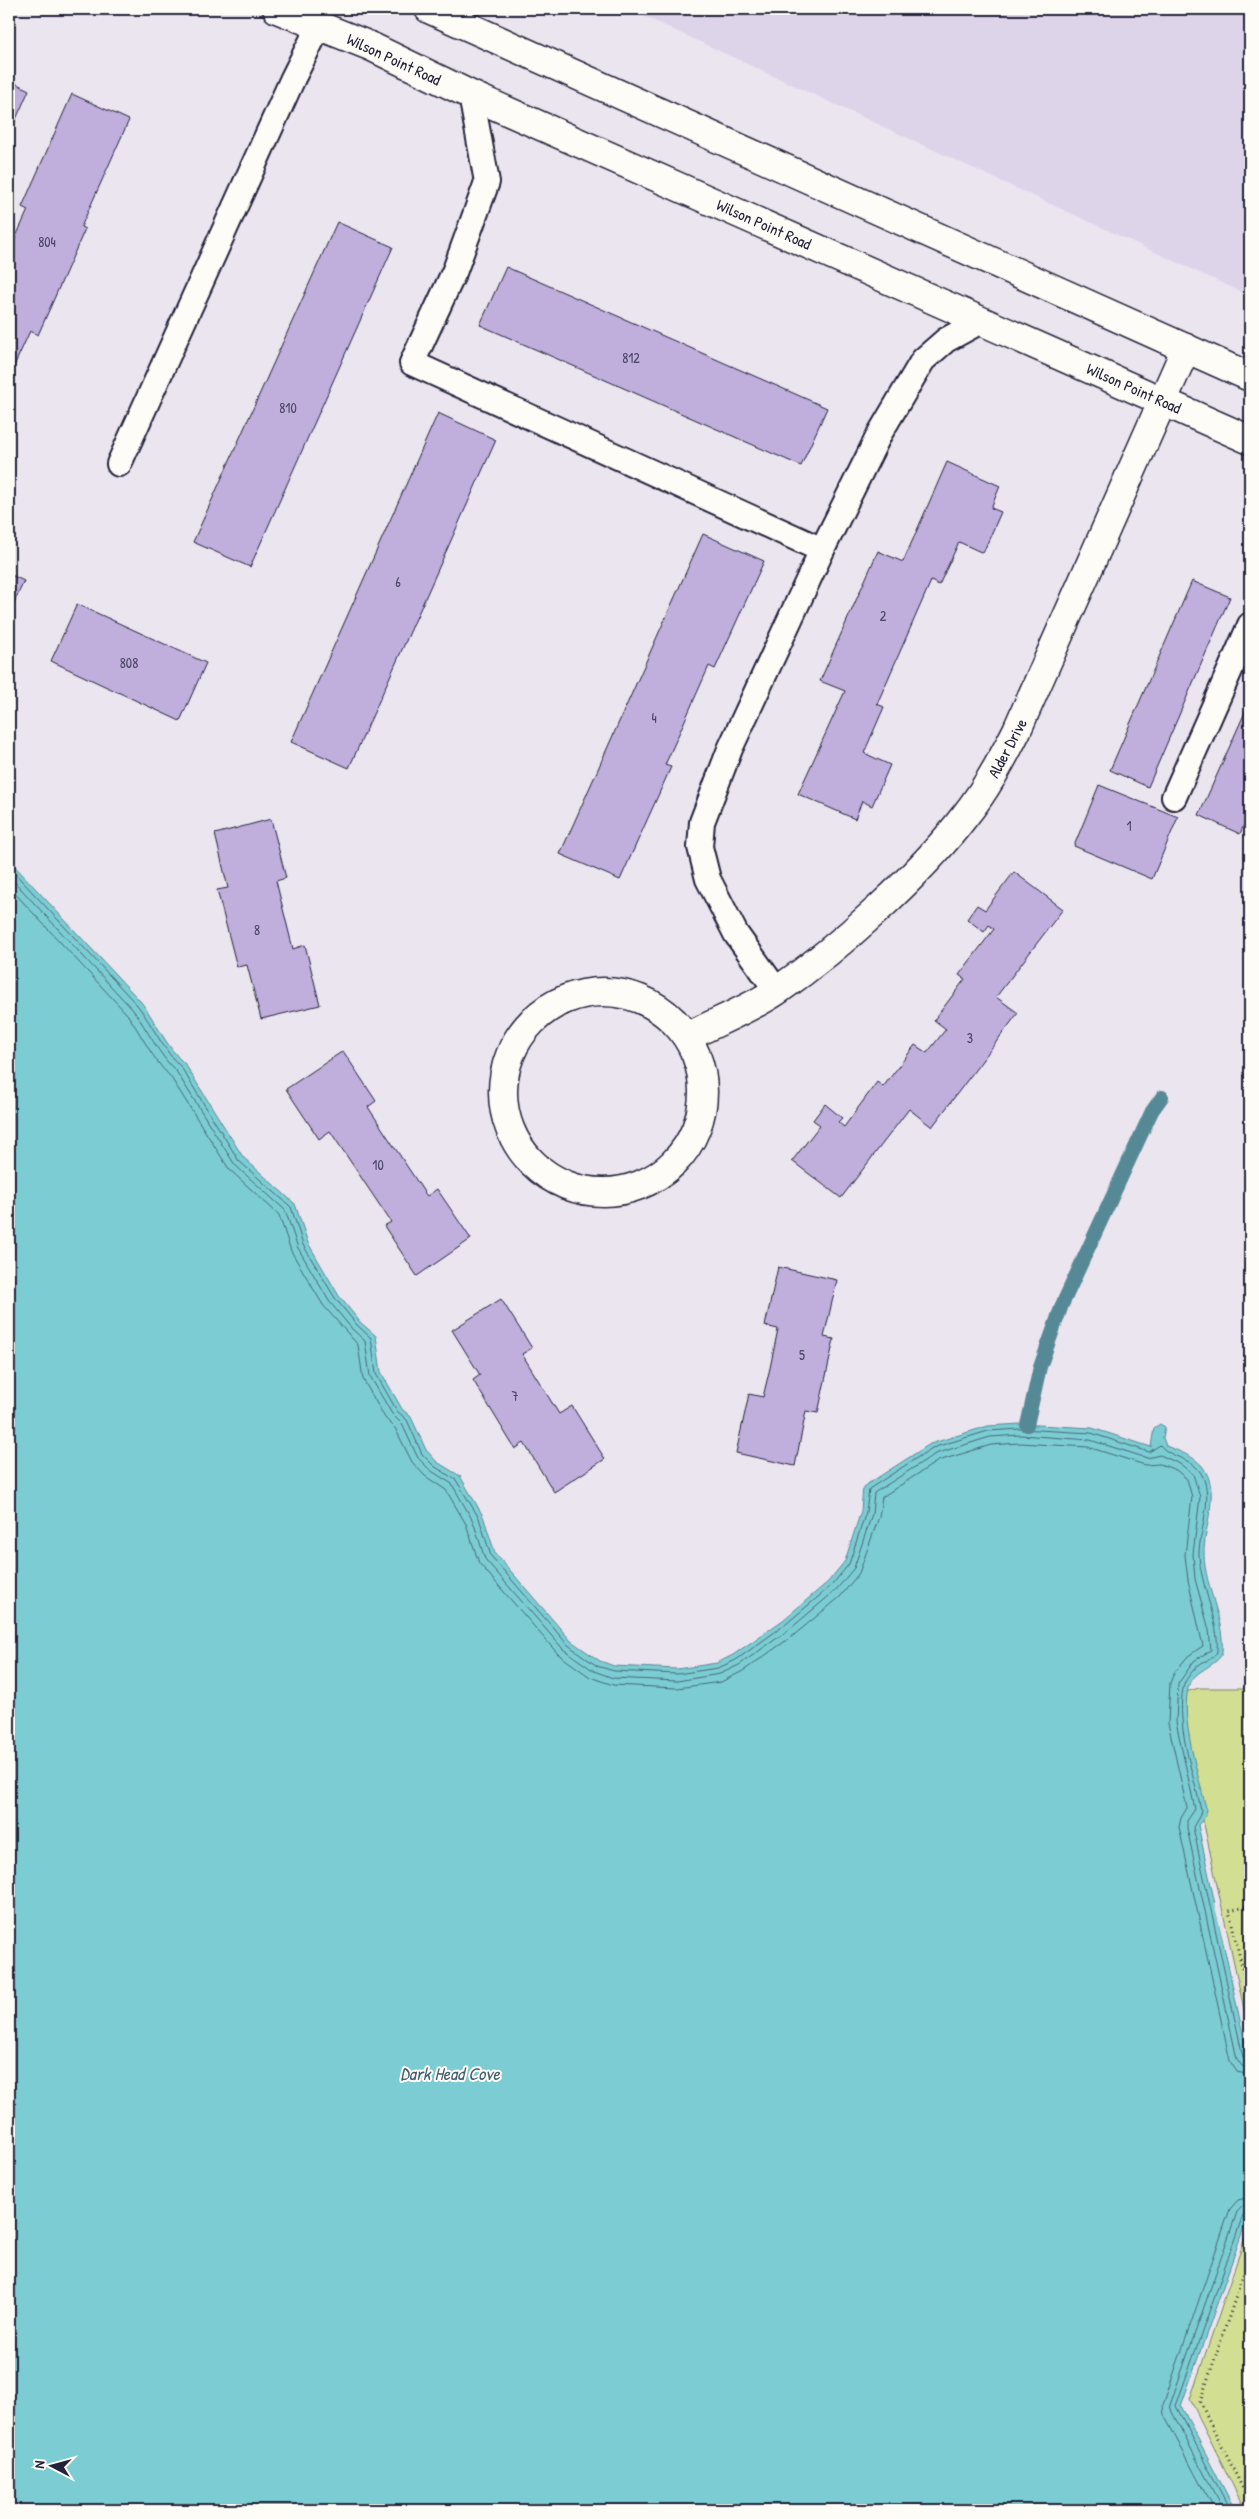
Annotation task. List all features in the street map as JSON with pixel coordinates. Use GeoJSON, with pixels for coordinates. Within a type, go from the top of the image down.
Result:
{"type":"FeatureCollection","features":[{"type":"Feature","properties":{"kind":"street","name":"Wilson Point Road"},"geometry":{"type":"LineString","coordinates":[[277,9],[370,46],[471,95],[1250,440]]}},
{"type":"Feature","properties":{"kind":"street"},"geometry":{"type":"LineString","coordinates":[[429,9],[1250,377]]}},
{"type":"Feature","properties":{"kind":"street","name":"Alder Drive"},"geometry":{"type":"LineString","coordinates":[[687,1037],[777,991],[839,943],[918,869],[964,818],[994,774],[1018,730],[1186,348]]}},
{"type":"Feature","properties":{"kind":"street"},"geometry":{"type":"LineString","coordinates":[[607,991],[638,998],[666,1014],[687,1037],[701,1068],[702,1103],[693,1136],[673,1164],[644,1184],[611,1192],[577,1189],[546,1174],[521,1150],[506,1119],[502,1088],[509,1057],[524,1029],[548,1008],[576,995],[607,991]]}},
{"type":"Feature","properties":{"kind":"lane"},"geometry":{"type":"LineString","coordinates":[[119,464],[293,78],[319,26]]}},
{"type":"Feature","properties":{"kind":"lane"},"geometry":{"type":"LineString","coordinates":[[471,95],[487,182],[455,270],[412,363],[822,550]]}},
{"type":"Feature","properties":{"kind":"lane"},"geometry":{"type":"LineString","coordinates":[[777,991],[736,934],[708,879],[700,846],[702,822],[730,749],[822,550],[880,432],[923,360],[946,340],[981,320]]}},
{"type":"Feature","properties":{"kind":"lane"},"geometry":{"type":"LineString","coordinates":[[1174,797],[1250,624]]}},
{"type":"Feature","properties":{"kind":"path"},"geometry":{"type":"LineString","coordinates":[[1250,1906],[1229,1911],[1250,2000]]}},
{"type":"Feature","properties":{"kind":"path"},"geometry":{"type":"LineString","coordinates":[[1250,2255],[1200,2402],[1250,2503]]}},
{"type":"Feature","properties":{"kind":"shaded area"},"geometry":{"type":"Polygon","coordinates":[[[628,9],[1250,9],[1250,296],[650,19],[628,9]]]}},
{"type":"Feature","properties":{"kind":"green space"},"geometry":{"type":"Polygon","coordinates":[[[1199,1688],[1250,1688],[1250,2037],[1176,1695],[1199,1688]]]}},
{"type":"Feature","properties":{"kind":"green space"},"geometry":{"type":"Polygon","coordinates":[[[1250,2223],[1250,2510],[1245,2510],[1190,2399],[1250,2223]]]}},
{"type":"Feature","properties":{"kind":"water","name":"Dark Head Cove"},"geometry":{"type":"Polygon","coordinates":[[[9,860],[141,1002],[172,1050],[185,1064],[243,1157],[295,1204],[308,1243],[339,1296],[360,1322],[376,1336],[381,1372],[402,1409],[411,1417],[426,1450],[437,1462],[460,1476],[483,1516],[495,1553],[571,1641],[600,1661],[614,1666],[677,1669],[717,1663],[733,1655],[783,1620],[828,1582],[845,1561],[861,1511],[863,1487],[930,1444],[988,1426],[1020,1424],[1092,1428],[1151,1447],[1154,1428],[1160,1424],[1165,1427],[1163,1438],[1166,1446],[1199,1462],[1202,1466],[1208,1476],[1211,1487],[1210,1509],[1204,1544],[1205,1567],[1221,1628],[1222,1652],[1217,1660],[1196,1675],[1189,1685],[1186,1713],[1191,1746],[1206,1808],[1205,1817],[1198,1825],[1250,2067],[1250,2210],[1181,2406],[1235,2510],[9,2510],[9,860]]]}},
{"type":"Feature","properties":{"kind":"pier"},"geometry":{"type":"Polygon","coordinates":[[[1217,1902],[1248,2043],[1214,1903],[1217,1902]]]}},
{"type":"Feature","properties":{"kind":"building"},"geometry":{"type":"Polygon","coordinates":[[[9,80],[29,90],[9,135],[9,80]]]}},
{"type":"Feature","properties":{"kind":"building"},"geometry":{"type":"Polygon","coordinates":[[[72,94],[129,120],[81,227],[85,229],[38,335],[30,331],[9,377],[9,252],[28,210],[22,207],[72,94]]]}},
{"type":"Feature","properties":{"kind":"building"},"geometry":{"type":"Polygon","coordinates":[[[337,222],[393,247],[250,567],[193,542],[337,222]]]}},
{"type":"Feature","properties":{"kind":"building"},"geometry":{"type":"Polygon","coordinates":[[[506,267],[827,408],[801,466],[480,325],[506,267]]]}},
{"type":"Feature","properties":{"kind":"building"},"geometry":{"type":"Polygon","coordinates":[[[438,413],[496,440],[349,768],[291,742],[438,413]]]}},
{"type":"Feature","properties":{"kind":"building"},"geometry":{"type":"Polygon","coordinates":[[[947,462],[1000,486],[991,508],[1001,512],[983,553],[959,542],[939,585],[931,581],[877,704],[884,707],[864,753],[890,765],[872,806],[862,801],[855,819],[798,794],[845,691],[820,681],[878,551],[903,562],[947,462]]]}},
{"type":"Feature","properties":{"kind":"building"},"geometry":{"type":"Polygon","coordinates":[[[703,534],[764,561],[715,669],[709,666],[665,765],[671,767],[620,880],[560,854],[703,534]]]}},
{"type":"Feature","properties":{"kind":"building"},"geometry":{"type":"Polygon","coordinates":[[[9,574],[24,581],[9,614],[9,574]]]}},
{"type":"Feature","properties":{"kind":"building"},"geometry":{"type":"Polygon","coordinates":[[[1192,581],[1230,597],[1148,787],[1110,770],[1192,581]]]}},
{"type":"Feature","properties":{"kind":"building"},"geometry":{"type":"Polygon","coordinates":[[[77,604],[206,663],[180,721],[51,661],[77,604]]]}},
{"type":"Feature","properties":{"kind":"building"},"geometry":{"type":"Polygon","coordinates":[[[1250,701],[1250,811],[1240,834],[1199,815],[1250,701]]]}},
{"type":"Feature","properties":{"kind":"building"},"geometry":{"type":"Polygon","coordinates":[[[1099,785],[1178,817],[1152,879],[1074,846],[1099,785]]]}},
{"type":"Feature","properties":{"kind":"building"},"geometry":{"type":"Polygon","coordinates":[[[271,819],[286,878],[276,881],[293,949],[305,945],[320,1005],[261,1019],[247,965],[237,967],[217,890],[228,888],[215,834],[271,819]]]}},
{"type":"Feature","properties":{"kind":"building"},"geometry":{"type":"Polygon","coordinates":[[[1014,872],[1063,909],[996,997],[1018,1013],[932,1127],[909,1109],[841,1198],[792,1161],[820,1125],[813,1120],[825,1104],[842,1118],[838,1122],[844,1127],[877,1082],[883,1087],[915,1045],[927,1053],[946,1029],[934,1020],[965,979],[959,975],[994,929],[989,925],[984,932],[967,919],[977,905],[985,910],[1014,872]]]}},
{"type":"Feature","properties":{"kind":"building"},"geometry":{"type":"Polygon","coordinates":[[[343,1051],[376,1101],[368,1107],[424,1192],[427,1196],[437,1189],[471,1239],[417,1276],[384,1226],[391,1222],[330,1131],[319,1139],[286,1089],[343,1051]]]}},
{"type":"Feature","properties":{"kind":"building"},"geometry":{"type":"Polygon","coordinates":[[[778,1267],[837,1280],[824,1337],[834,1339],[818,1413],[806,1411],[795,1466],[736,1453],[749,1394],[763,1397],[770,1368],[778,1329],[765,1326],[778,1267]]]}},
{"type":"Feature","properties":{"kind":"building"},"geometry":{"type":"Polygon","coordinates":[[[501,1299],[532,1348],[522,1354],[559,1414],[572,1406],[605,1459],[554,1492],[524,1443],[515,1449],[473,1380],[480,1375],[452,1330],[501,1299]]]}},
{"type":"Feature","properties":{"kind":"waterway"},"geometry":{"type":"LineString","coordinates":[[1027,1425],[1040,1367],[1062,1305],[1152,1111],[1162,1097]]}}]}
